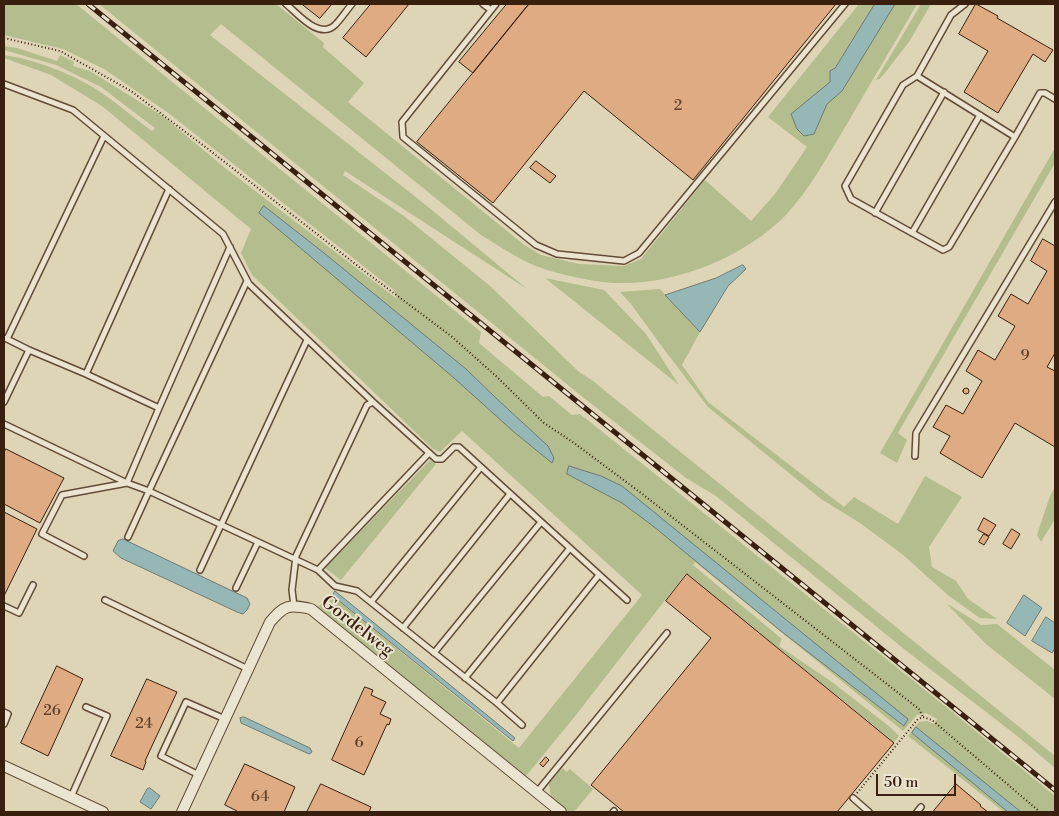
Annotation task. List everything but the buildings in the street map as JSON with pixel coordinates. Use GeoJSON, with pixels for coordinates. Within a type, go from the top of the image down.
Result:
{"type":"FeatureCollection","features":[{"type":"Feature","properties":{"kind":"street","name":"Gordelweg"},"geometry":{"type":"LineString","coordinates":[[182,812],[270,622],[282,609],[294,606],[311,609],[561,812]]}},
{"type":"Feature","properties":{"kind":"street"},"geometry":{"type":"LineString","coordinates":[[4,766],[103,812]]}},
{"type":"Feature","properties":{"kind":"lane"},"geometry":{"type":"LineString","coordinates":[[286,4],[316,28],[323,31],[328,30],[334,25],[352,4]]}},
{"type":"Feature","properties":{"kind":"lane"},"geometry":{"type":"LineString","coordinates":[[483,4],[491,10]]}},
{"type":"Feature","properties":{"kind":"lane"},"geometry":{"type":"LineString","coordinates":[[496,4],[402,122],[403,137],[536,245],[557,254],[624,261],[639,252],[845,4]]}},
{"type":"Feature","properties":{"kind":"lane"},"geometry":{"type":"LineString","coordinates":[[965,4],[951,15],[917,76],[903,85],[845,186],[851,199],[943,250],[949,247],[1040,93],[1046,93],[1055,99]]}},
{"type":"Feature","properties":{"kind":"lane"},"geometry":{"type":"LineString","coordinates":[[917,76],[1015,137]]}},
{"type":"Feature","properties":{"kind":"lane"},"geometry":{"type":"LineString","coordinates":[[4,84],[73,110],[169,189],[223,234],[247,281],[372,402],[436,459],[442,459],[454,448],[459,447],[627,600]]}},
{"type":"Feature","properties":{"kind":"lane"},"geometry":{"type":"LineString","coordinates":[[875,212],[944,92]]}},
{"type":"Feature","properties":{"kind":"lane"},"geometry":{"type":"LineString","coordinates":[[912,233],[980,115]]}},
{"type":"Feature","properties":{"kind":"lane"},"geometry":{"type":"LineString","coordinates":[[104,136],[5,339],[159,408]]}},
{"type":"Feature","properties":{"kind":"lane"},"geometry":{"type":"LineString","coordinates":[[86,374],[169,189]]}},
{"type":"Feature","properties":{"kind":"lane"},"geometry":{"type":"LineString","coordinates":[[916,456],[916,433],[1055,202]]}},
{"type":"Feature","properties":{"kind":"lane"},"geometry":{"type":"LineString","coordinates":[[127,483],[230,247]]}},
{"type":"Feature","properties":{"kind":"lane"},"geometry":{"type":"LineString","coordinates":[[128,537],[247,281]]}},
{"type":"Feature","properties":{"kind":"lane"},"geometry":{"type":"LineString","coordinates":[[200,570],[307,340]]}},
{"type":"Feature","properties":{"kind":"lane"},"geometry":{"type":"LineString","coordinates":[[4,402],[29,350]]}},
{"type":"Feature","properties":{"kind":"lane"},"geometry":{"type":"LineString","coordinates":[[294,606],[292,590],[296,560],[367,405],[372,402]]}},
{"type":"Feature","properties":{"kind":"lane"},"geometry":{"type":"LineString","coordinates":[[4,424],[127,483],[149,491],[318,570],[335,586],[357,591],[522,725]]}},
{"type":"Feature","properties":{"kind":"lane"},"geometry":{"type":"LineString","coordinates":[[318,570],[429,453]]}},
{"type":"Feature","properties":{"kind":"lane"},"geometry":{"type":"LineString","coordinates":[[371,602],[480,467]]}},
{"type":"Feature","properties":{"kind":"lane"},"geometry":{"type":"LineString","coordinates":[[84,556],[42,534],[62,495],[127,483]]}},
{"type":"Feature","properties":{"kind":"lane"},"geometry":{"type":"LineString","coordinates":[[403,628],[510,494]]}},
{"type":"Feature","properties":{"kind":"lane"},"geometry":{"type":"LineString","coordinates":[[434,653],[541,522]]}},
{"type":"Feature","properties":{"kind":"lane"},"geometry":{"type":"LineString","coordinates":[[236,588],[258,542]]}},
{"type":"Feature","properties":{"kind":"lane"},"geometry":{"type":"LineString","coordinates":[[465,678],[570,548]]}},
{"type":"Feature","properties":{"kind":"lane"},"geometry":{"type":"LineString","coordinates":[[496,703],[599,575]]}},
{"type":"Feature","properties":{"kind":"lane"},"geometry":{"type":"LineString","coordinates":[[4,606],[20,613],[33,585]]}},
{"type":"Feature","properties":{"kind":"lane"},"geometry":{"type":"LineString","coordinates":[[105,600],[248,669]]}},
{"type":"Feature","properties":{"kind":"lane"},"geometry":{"type":"LineString","coordinates":[[537,792],[667,633]]}},
{"type":"Feature","properties":{"kind":"lane"},"geometry":{"type":"LineString","coordinates":[[199,776],[161,756],[186,702],[225,719]]}},
{"type":"Feature","properties":{"kind":"lane"},"geometry":{"type":"LineString","coordinates":[[71,797],[107,716],[86,707]]}},
{"type":"Feature","properties":{"kind":"lane"},"geometry":{"type":"LineString","coordinates":[[4,712],[8,714],[4,724]]}},
{"type":"Feature","properties":{"kind":"lane"},"geometry":{"type":"LineString","coordinates":[[853,798],[868,812]]}},
{"type":"Feature","properties":{"kind":"lane"},"geometry":{"type":"LineString","coordinates":[[917,812],[921,807]]}},
{"type":"Feature","properties":{"kind":"path"},"geometry":{"type":"LineString","coordinates":[[4,38],[60,51],[131,92],[208,148],[363,270],[451,336],[544,422],[641,493],[919,709],[923,717]]}},
{"type":"Feature","properties":{"kind":"path"},"geometry":{"type":"LineString","coordinates":[[853,798],[918,719],[923,717],[932,720],[1040,812]]}},
{"type":"Feature","properties":{"kind":"green space"},"geometry":{"type":"Polygon","coordinates":[[[4,4],[76,4],[481,332],[479,343],[543,397],[549,396],[572,415],[580,414],[1055,796],[1055,812],[1004,812],[908,736],[919,722],[927,721],[934,724],[937,719],[926,713],[917,715],[903,731],[695,562],[693,565],[782,639],[779,646],[832,682],[899,736],[894,742],[686,573],[576,715],[526,776],[318,607],[330,594],[519,748],[642,595],[462,431],[440,452],[433,449],[252,275],[241,253],[251,229],[102,106],[51,75],[4,58],[4,55],[53,68],[77,79],[106,96],[152,131],[155,128],[101,87],[56,65],[4,50],[4,46],[17,48],[57,61],[60,55],[74,62],[73,66],[90,71],[164,117],[225,168],[397,299],[394,290],[167,112],[104,69],[63,49],[4,35],[4,4]]]}},
{"type":"Feature","properties":{"kind":"green space"},"geometry":{"type":"Polygon","coordinates":[[[99,4],[276,4],[324,43],[323,47],[364,83],[348,102],[523,244],[541,255],[579,264],[624,266],[641,259],[705,180],[751,221],[775,194],[807,147],[768,117],[859,4],[917,4],[819,171],[795,205],[770,230],[731,255],[709,265],[663,279],[618,283],[570,276],[536,266],[512,254],[481,235],[221,24],[210,35],[427,206],[527,289],[345,171],[343,175],[404,216],[490,286],[578,371],[593,381],[1055,756],[1055,768],[1016,735],[904,649],[716,496],[686,478],[584,398],[99,4]]]}},
{"type":"Feature","properties":{"kind":"green space"},"geometry":{"type":"Polygon","coordinates":[[[921,4],[931,4],[909,42],[880,79],[876,80],[921,4]]]}},
{"type":"Feature","properties":{"kind":"green space"},"geometry":{"type":"Polygon","coordinates":[[[1055,148],[1055,163],[898,433],[907,440],[897,463],[880,453],[1055,148]]]}},
{"type":"Feature","properties":{"kind":"green space"},"geometry":{"type":"Polygon","coordinates":[[[545,278],[604,290],[646,334],[679,385],[545,278]]]}},
{"type":"Feature","properties":{"kind":"green space"},"geometry":{"type":"Polygon","coordinates":[[[660,289],[700,332],[682,365],[708,402],[844,507],[854,497],[898,524],[925,476],[962,497],[929,547],[932,567],[956,581],[968,599],[997,619],[980,618],[949,596],[902,554],[860,523],[821,499],[708,407],[620,292],[660,289]]]}},
{"type":"Feature","properties":{"kind":"green space"},"geometry":{"type":"Polygon","coordinates":[[[430,460],[436,464],[341,580],[325,568],[430,460]]]}},
{"type":"Feature","properties":{"kind":"green space"},"geometry":{"type":"Polygon","coordinates":[[[1055,487],[1055,519],[1041,542],[1037,535],[1050,496],[1055,487]]]}},
{"type":"Feature","properties":{"kind":"green space"},"geometry":{"type":"Polygon","coordinates":[[[946,603],[981,625],[997,624],[1055,670],[1055,699],[986,644],[946,603]]]}},
{"type":"Feature","properties":{"kind":"green space"},"geometry":{"type":"Polygon","coordinates":[[[562,768],[567,772],[570,769],[593,789],[574,812],[569,812],[551,798],[549,784],[562,768]]]}},
{"type":"Feature","properties":{"kind":"water"},"geometry":{"type":"Polygon","coordinates":[[[875,4],[895,4],[842,91],[827,104],[814,134],[804,136],[797,129],[791,114],[830,82],[830,71],[835,68],[875,4]]]}},
{"type":"Feature","properties":{"kind":"water"},"geometry":{"type":"Polygon","coordinates":[[[264,206],[466,369],[548,446],[554,458],[552,463],[259,213],[264,206]]]}},
{"type":"Feature","properties":{"kind":"water"},"geometry":{"type":"Polygon","coordinates":[[[743,265],[746,269],[728,286],[700,332],[665,295],[716,278],[743,265]]]}},
{"type":"Feature","properties":{"kind":"water"},"geometry":{"type":"Polygon","coordinates":[[[569,466],[601,476],[622,486],[908,719],[904,726],[782,632],[653,526],[622,503],[567,474],[569,466]]]}},
{"type":"Feature","properties":{"kind":"water"},"geometry":{"type":"Polygon","coordinates":[[[123,539],[247,598],[250,604],[247,610],[243,614],[237,612],[121,558],[113,551],[118,541],[123,539]]]}},
{"type":"Feature","properties":{"kind":"water"},"geometry":{"type":"Polygon","coordinates":[[[335,591],[515,738],[513,741],[333,596],[335,591]]]}},
{"type":"Feature","properties":{"kind":"water"},"geometry":{"type":"Polygon","coordinates":[[[1024,595],[1042,608],[1025,636],[1007,623],[1024,595]]]}},
{"type":"Feature","properties":{"kind":"water"},"geometry":{"type":"Polygon","coordinates":[[[1046,617],[1055,623],[1055,648],[1052,653],[1032,641],[1046,617]]]}},
{"type":"Feature","properties":{"kind":"water"},"geometry":{"type":"Polygon","coordinates":[[[244,717],[310,748],[312,752],[309,754],[241,723],[240,718],[244,717]]]}},
{"type":"Feature","properties":{"kind":"water"},"geometry":{"type":"Polygon","coordinates":[[[916,727],[1021,812],[1008,812],[912,733],[916,727]]]}},
{"type":"Feature","properties":{"kind":"water"},"geometry":{"type":"Polygon","coordinates":[[[150,788],[160,796],[151,809],[140,802],[147,789],[150,788]]]}},
{"type":"Feature","properties":{"kind":"railway"},"geometry":{"type":"LineString","coordinates":[[88,4],[1055,790]]}}]}
